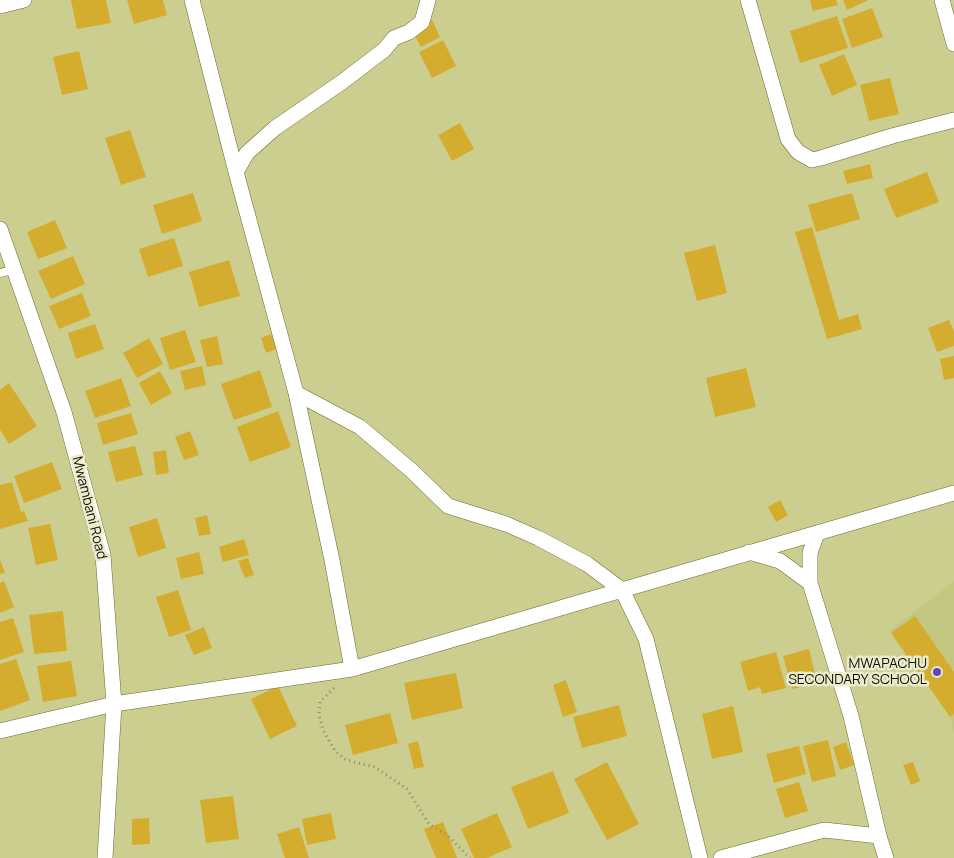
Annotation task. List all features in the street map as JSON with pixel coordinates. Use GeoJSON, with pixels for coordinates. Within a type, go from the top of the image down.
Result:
{"type":"FeatureCollection","features":[{"type":"Feature","properties":{"kind":"street"},"geometry":{"type":"LineString","coordinates":[[0,6],[24,0]]}},
{"type":"Feature","properties":{"kind":"street"},"geometry":{"type":"LineString","coordinates":[[192,0],[296,393],[332,560],[352,669]]}},
{"type":"Feature","properties":{"kind":"street"},"geometry":{"type":"LineString","coordinates":[[236,172],[246,153],[275,128],[342,82],[384,50],[394,38],[409,32],[422,22],[428,0]]}},
{"type":"Feature","properties":{"kind":"street"},"geometry":{"type":"LineString","coordinates":[[748,0],[788,139],[798,152],[812,160],[954,120]]}},
{"type":"Feature","properties":{"kind":"street"},"geometry":{"type":"LineString","coordinates":[[942,0],[954,44]]}},
{"type":"Feature","properties":{"kind":"street","name":"Mwambani Road"},"geometry":{"type":"LineString","coordinates":[[0,229],[16,269],[64,412],[103,555],[114,704],[105,858]]}},
{"type":"Feature","properties":{"kind":"street"},"geometry":{"type":"LineString","coordinates":[[296,393],[360,427],[412,471],[448,506],[506,524],[538,538],[587,564],[622,590],[646,639],[700,858]]}},
{"type":"Feature","properties":{"kind":"street"},"geometry":{"type":"LineString","coordinates":[[0,731],[114,704],[352,669],[748,552],[816,536],[954,493]]}},
{"type":"Feature","properties":{"kind":"street"},"geometry":{"type":"LineString","coordinates":[[816,536],[810,553],[810,582],[851,716],[879,836],[886,858]]}},
{"type":"Feature","properties":{"kind":"street"},"geometry":{"type":"LineString","coordinates":[[748,552],[780,561],[810,582]]}},
{"type":"Feature","properties":{"kind":"street"},"geometry":{"type":"LineString","coordinates":[[721,858],[824,830],[879,836]]}},
{"type":"Feature","properties":{"kind":"lane"},"geometry":{"type":"LineString","coordinates":[[0,273],[16,269]]}},
{"type":"Feature","properties":{"kind":"path"},"geometry":{"type":"LineString","coordinates":[[352,669],[320,702],[319,715],[323,730],[334,751],[346,760],[375,767],[407,789],[429,824],[446,835],[470,858]]}},
{"type":"Feature","properties":{"kind":"shaded area","name":"MWAPACHU SECONDARY SCHOOL"},"geometry":{"type":"Polygon","coordinates":[[[954,581],[954,733],[950,714],[890,631],[954,581]]]}},
{"type":"Feature","properties":{"kind":"building"},"geometry":{"type":"Polygon","coordinates":[[[71,0],[106,0],[111,23],[77,29],[71,0]]]}},
{"type":"Feature","properties":{"kind":"building"},"geometry":{"type":"Polygon","coordinates":[[[127,0],[163,0],[167,15],[134,24],[127,0]]]}},
{"type":"Feature","properties":{"kind":"building"},"geometry":{"type":"Polygon","coordinates":[[[810,0],[836,0],[838,5],[813,11],[810,0]]]}},
{"type":"Feature","properties":{"kind":"building"},"geometry":{"type":"Polygon","coordinates":[[[843,0],[869,0],[847,10],[843,0]]]}},
{"type":"Feature","properties":{"kind":"building"},"geometry":{"type":"Polygon","coordinates":[[[872,8],[883,37],[852,48],[842,19],[872,8]]]}},
{"type":"Feature","properties":{"kind":"building"},"geometry":{"type":"Polygon","coordinates":[[[837,16],[848,48],[800,63],[790,31],[837,16]]]}},
{"type":"Feature","properties":{"kind":"building"},"geometry":{"type":"Polygon","coordinates":[[[432,20],[440,37],[421,47],[412,31],[432,20]]]}},
{"type":"Feature","properties":{"kind":"building"},"geometry":{"type":"Polygon","coordinates":[[[443,40],[456,66],[432,78],[419,52],[443,40]]]}},
{"type":"Feature","properties":{"kind":"building"},"geometry":{"type":"Polygon","coordinates":[[[79,51],[88,89],[62,95],[53,57],[79,51]]]}},
{"type":"Feature","properties":{"kind":"building"},"geometry":{"type":"Polygon","coordinates":[[[844,54],[857,85],[832,96],[819,65],[844,54]]]}},
{"type":"Feature","properties":{"kind":"building"},"geometry":{"type":"Polygon","coordinates":[[[890,78],[899,114],[869,121],[860,85],[890,78]]]}},
{"type":"Feature","properties":{"kind":"building"},"geometry":{"type":"Polygon","coordinates":[[[460,123],[474,149],[452,161],[438,135],[460,123]]]}},
{"type":"Feature","properties":{"kind":"building"},"geometry":{"type":"Polygon","coordinates":[[[130,130],[146,177],[121,185],[105,138],[130,130]]]}},
{"type":"Feature","properties":{"kind":"building"},"geometry":{"type":"Polygon","coordinates":[[[870,164],[873,178],[847,184],[843,171],[870,164]]]}},
{"type":"Feature","properties":{"kind":"building"},"geometry":{"type":"Polygon","coordinates":[[[927,172],[939,202],[896,218],[884,189],[927,172]]]}},
{"type":"Feature","properties":{"kind":"building"},"geometry":{"type":"Polygon","coordinates":[[[193,193],[202,221],[162,234],[153,205],[193,193]]]}},
{"type":"Feature","properties":{"kind":"building"},"geometry":{"type":"Polygon","coordinates":[[[852,193],[860,219],[816,232],[808,205],[852,193]]]}},
{"type":"Feature","properties":{"kind":"building"},"geometry":{"type":"Polygon","coordinates":[[[55,220],[67,248],[38,259],[27,232],[55,220]]]}},
{"type":"Feature","properties":{"kind":"building"},"geometry":{"type":"Polygon","coordinates":[[[812,227],[839,320],[858,314],[862,329],[827,339],[795,232],[812,227]]]}},
{"type":"Feature","properties":{"kind":"building"},"geometry":{"type":"Polygon","coordinates":[[[174,238],[183,266],[148,277],[139,249],[174,238]]]}},
{"type":"Feature","properties":{"kind":"building"},"geometry":{"type":"Polygon","coordinates":[[[715,245],[727,293],[697,301],[684,253],[715,245]]]}},
{"type":"Feature","properties":{"kind":"building"},"geometry":{"type":"Polygon","coordinates":[[[73,256],[85,284],[51,299],[38,271],[73,256]]]}},
{"type":"Feature","properties":{"kind":"building"},"geometry":{"type":"Polygon","coordinates":[[[229,260],[240,296],[199,307],[189,272],[229,260]]]}},
{"type":"Feature","properties":{"kind":"building"},"geometry":{"type":"Polygon","coordinates":[[[82,293],[91,316],[59,329],[49,306],[82,293]]]}},
{"type":"Feature","properties":{"kind":"building"},"geometry":{"type":"Polygon","coordinates":[[[949,320],[954,332],[954,346],[937,352],[928,328],[949,320]]]}},
{"type":"Feature","properties":{"kind":"building"},"geometry":{"type":"Polygon","coordinates":[[[95,324],[104,349],[76,359],[68,333],[95,324]]]}},
{"type":"Feature","properties":{"kind":"building"},"geometry":{"type":"Polygon","coordinates":[[[185,330],[196,362],[170,370],[160,338],[185,330]]]}},
{"type":"Feature","properties":{"kind":"building"},"geometry":{"type":"Polygon","coordinates":[[[271,334],[277,349],[266,353],[261,338],[271,334]]]}},
{"type":"Feature","properties":{"kind":"building"},"geometry":{"type":"Polygon","coordinates":[[[217,336],[223,364],[207,367],[200,340],[217,336]]]}},
{"type":"Feature","properties":{"kind":"building"},"geometry":{"type":"Polygon","coordinates":[[[149,338],[163,364],[137,378],[123,353],[149,338]]]}},
{"type":"Feature","properties":{"kind":"building"},"geometry":{"type":"Polygon","coordinates":[[[954,356],[954,378],[944,380],[940,359],[954,356]]]}},
{"type":"Feature","properties":{"kind":"building"},"geometry":{"type":"Polygon","coordinates":[[[202,366],[206,385],[185,390],[180,371],[202,366]]]}},
{"type":"Feature","properties":{"kind":"building"},"geometry":{"type":"Polygon","coordinates":[[[746,368],[756,407],[715,417],[706,378],[746,368]]]}},
{"type":"Feature","properties":{"kind":"building"},"geometry":{"type":"Polygon","coordinates":[[[260,370],[272,407],[234,420],[221,384],[260,370]]]}},
{"type":"Feature","properties":{"kind":"building"},"geometry":{"type":"Polygon","coordinates":[[[160,371],[172,393],[151,405],[139,383],[160,371]]]}},
{"type":"Feature","properties":{"kind":"building"},"geometry":{"type":"Polygon","coordinates":[[[121,378],[131,406],[95,418],[85,391],[121,378]]]}},
{"type":"Feature","properties":{"kind":"building"},"geometry":{"type":"Polygon","coordinates":[[[9,383],[37,426],[9,444],[0,430],[0,390],[9,383]]]}},
{"type":"Feature","properties":{"kind":"building"},"geometry":{"type":"Polygon","coordinates":[[[278,411],[291,447],[250,462],[237,427],[278,411]]]}},
{"type":"Feature","properties":{"kind":"building"},"geometry":{"type":"Polygon","coordinates":[[[131,413],[138,434],[103,445],[97,423],[131,413]]]}},
{"type":"Feature","properties":{"kind":"building"},"geometry":{"type":"Polygon","coordinates":[[[190,431],[199,455],[184,460],[175,437],[190,431]]]}},
{"type":"Feature","properties":{"kind":"building"},"geometry":{"type":"Polygon","coordinates":[[[135,446],[143,475],[116,482],[108,452],[135,446]]]}},
{"type":"Feature","properties":{"kind":"building"},"geometry":{"type":"Polygon","coordinates":[[[166,450],[169,473],[156,475],[153,452],[166,450]]]}},
{"type":"Feature","properties":{"kind":"building"},"geometry":{"type":"Polygon","coordinates":[[[52,462],[62,489],[24,503],[14,476],[52,462]]]}},
{"type":"Feature","properties":{"kind":"building"},"geometry":{"type":"Polygon","coordinates":[[[12,482],[21,512],[24,511],[28,521],[0,529],[0,485],[12,482]]]}},
{"type":"Feature","properties":{"kind":"building"},"geometry":{"type":"Polygon","coordinates":[[[780,500],[788,515],[776,522],[768,507],[780,500]]]}},
{"type":"Feature","properties":{"kind":"building"},"geometry":{"type":"Polygon","coordinates":[[[207,515],[211,534],[199,536],[195,518],[207,515]]]}},
{"type":"Feature","properties":{"kind":"building"},"geometry":{"type":"Polygon","coordinates":[[[157,518],[166,548],[138,557],[129,527],[157,518]]]}},
{"type":"Feature","properties":{"kind":"building"},"geometry":{"type":"Polygon","coordinates":[[[50,524],[58,560],[36,565],[28,528],[50,524]]]}},
{"type":"Feature","properties":{"kind":"building"},"geometry":{"type":"Polygon","coordinates":[[[244,539],[249,555],[223,562],[219,547],[244,539]]]}},
{"type":"Feature","properties":{"kind":"building"},"geometry":{"type":"Polygon","coordinates":[[[199,552],[204,574],[181,579],[176,558],[199,552]]]}},
{"type":"Feature","properties":{"kind":"building"},"geometry":{"type":"Polygon","coordinates":[[[248,558],[254,575],[245,578],[238,561],[248,558]]]}},
{"type":"Feature","properties":{"kind":"building"},"geometry":{"type":"Polygon","coordinates":[[[0,560],[5,573],[0,574],[0,560]]]}},
{"type":"Feature","properties":{"kind":"building"},"geometry":{"type":"Polygon","coordinates":[[[4,581],[14,607],[0,613],[0,583],[4,581]]]}},
{"type":"Feature","properties":{"kind":"building"},"geometry":{"type":"Polygon","coordinates":[[[178,590],[191,630],[169,637],[156,597],[178,590]]]}},
{"type":"Feature","properties":{"kind":"building"},"geometry":{"type":"Polygon","coordinates":[[[63,611],[67,651],[34,654],[29,615],[63,611]]]}},
{"type":"Feature","properties":{"kind":"building"},"geometry":{"type":"Polygon","coordinates":[[[915,616],[954,672],[954,714],[950,717],[891,633],[915,616]]]}},
{"type":"Feature","properties":{"kind":"building"},"geometry":{"type":"Polygon","coordinates":[[[13,618],[24,652],[0,660],[0,622],[13,618]]]}},
{"type":"Feature","properties":{"kind":"building"},"geometry":{"type":"Polygon","coordinates":[[[204,627],[212,648],[194,655],[185,635],[204,627]]]}},
{"type":"Feature","properties":{"kind":"building"},"geometry":{"type":"Polygon","coordinates":[[[809,649],[817,683],[792,689],[783,656],[809,649]]]}},
{"type":"Feature","properties":{"kind":"building"},"geometry":{"type":"Polygon","coordinates":[[[776,652],[786,688],[762,694],[760,687],[748,691],[740,662],[776,652]]]}},
{"type":"Feature","properties":{"kind":"building"},"geometry":{"type":"Polygon","coordinates":[[[16,659],[30,700],[0,711],[0,664],[16,659]]]}},
{"type":"Feature","properties":{"kind":"building"},"geometry":{"type":"Polygon","coordinates":[[[71,661],[77,696],[43,702],[37,666],[71,661]]]}},
{"type":"Feature","properties":{"kind":"building"},"geometry":{"type":"Polygon","coordinates":[[[456,673],[463,708],[412,720],[404,683],[456,673]]]}},
{"type":"Feature","properties":{"kind":"building"},"geometry":{"type":"Polygon","coordinates":[[[566,680],[577,712],[563,717],[553,685],[566,680]]]}},
{"type":"Feature","properties":{"kind":"building"},"geometry":{"type":"Polygon","coordinates":[[[278,686],[297,726],[270,739],[251,699],[278,686]]]}},
{"type":"Feature","properties":{"kind":"building"},"geometry":{"type":"Polygon","coordinates":[[[619,705],[627,736],[582,748],[573,717],[619,705]]]}},
{"type":"Feature","properties":{"kind":"building"},"geometry":{"type":"Polygon","coordinates":[[[733,706],[743,752],[712,759],[702,714],[733,706]]]}},
{"type":"Feature","properties":{"kind":"building"},"geometry":{"type":"Polygon","coordinates":[[[390,713],[398,743],[353,755],[345,725],[390,713]]]}},
{"type":"Feature","properties":{"kind":"building"},"geometry":{"type":"Polygon","coordinates":[[[828,740],[836,776],[812,782],[803,746],[828,740]]]}},
{"type":"Feature","properties":{"kind":"building"},"geometry":{"type":"Polygon","coordinates":[[[418,741],[424,767],[414,769],[408,744],[418,741]]]}},
{"type":"Feature","properties":{"kind":"building"},"geometry":{"type":"Polygon","coordinates":[[[846,742],[854,765],[840,770],[833,747],[846,742]]]}},
{"type":"Feature","properties":{"kind":"building"},"geometry":{"type":"Polygon","coordinates":[[[799,746],[806,774],[774,783],[766,754],[799,746]]]}},
{"type":"Feature","properties":{"kind":"building"},"geometry":{"type":"Polygon","coordinates":[[[607,762],[639,824],[607,840],[574,779],[607,762]]]}},
{"type":"Feature","properties":{"kind":"building"},"geometry":{"type":"Polygon","coordinates":[[[913,762],[920,781],[911,785],[903,765],[913,762]]]}},
{"type":"Feature","properties":{"kind":"building"},"geometry":{"type":"Polygon","coordinates":[[[553,771],[569,813],[528,829],[511,787],[553,771]]]}},
{"type":"Feature","properties":{"kind":"building"},"geometry":{"type":"Polygon","coordinates":[[[799,782],[808,811],[785,818],[776,789],[799,782]]]}},
{"type":"Feature","properties":{"kind":"building"},"geometry":{"type":"Polygon","coordinates":[[[233,796],[239,839],[206,843],[200,800],[233,796]]]}},
{"type":"Feature","properties":{"kind":"building"},"geometry":{"type":"Polygon","coordinates":[[[331,813],[336,839],[307,845],[302,819],[331,813]]]}},
{"type":"Feature","properties":{"kind":"building"},"geometry":{"type":"Polygon","coordinates":[[[497,813],[512,847],[487,858],[474,858],[461,829],[497,813]]]}},
{"type":"Feature","properties":{"kind":"building"},"geometry":{"type":"Polygon","coordinates":[[[149,818],[150,844],[132,845],[132,819],[149,818]]]}},
{"type":"Feature","properties":{"kind":"building"},"geometry":{"type":"Polygon","coordinates":[[[443,822],[457,858],[436,858],[424,829],[443,822]]]}},
{"type":"Feature","properties":{"kind":"building"},"geometry":{"type":"Polygon","coordinates":[[[299,827],[309,858],[285,858],[277,834],[299,827]]]}},
{"type":"Feature","properties":{"kind":"place","name":"MWAPACHU SECONDARY SCHOOL"},"geometry":{"type":"Point","coordinates":[937,672]}}]}
